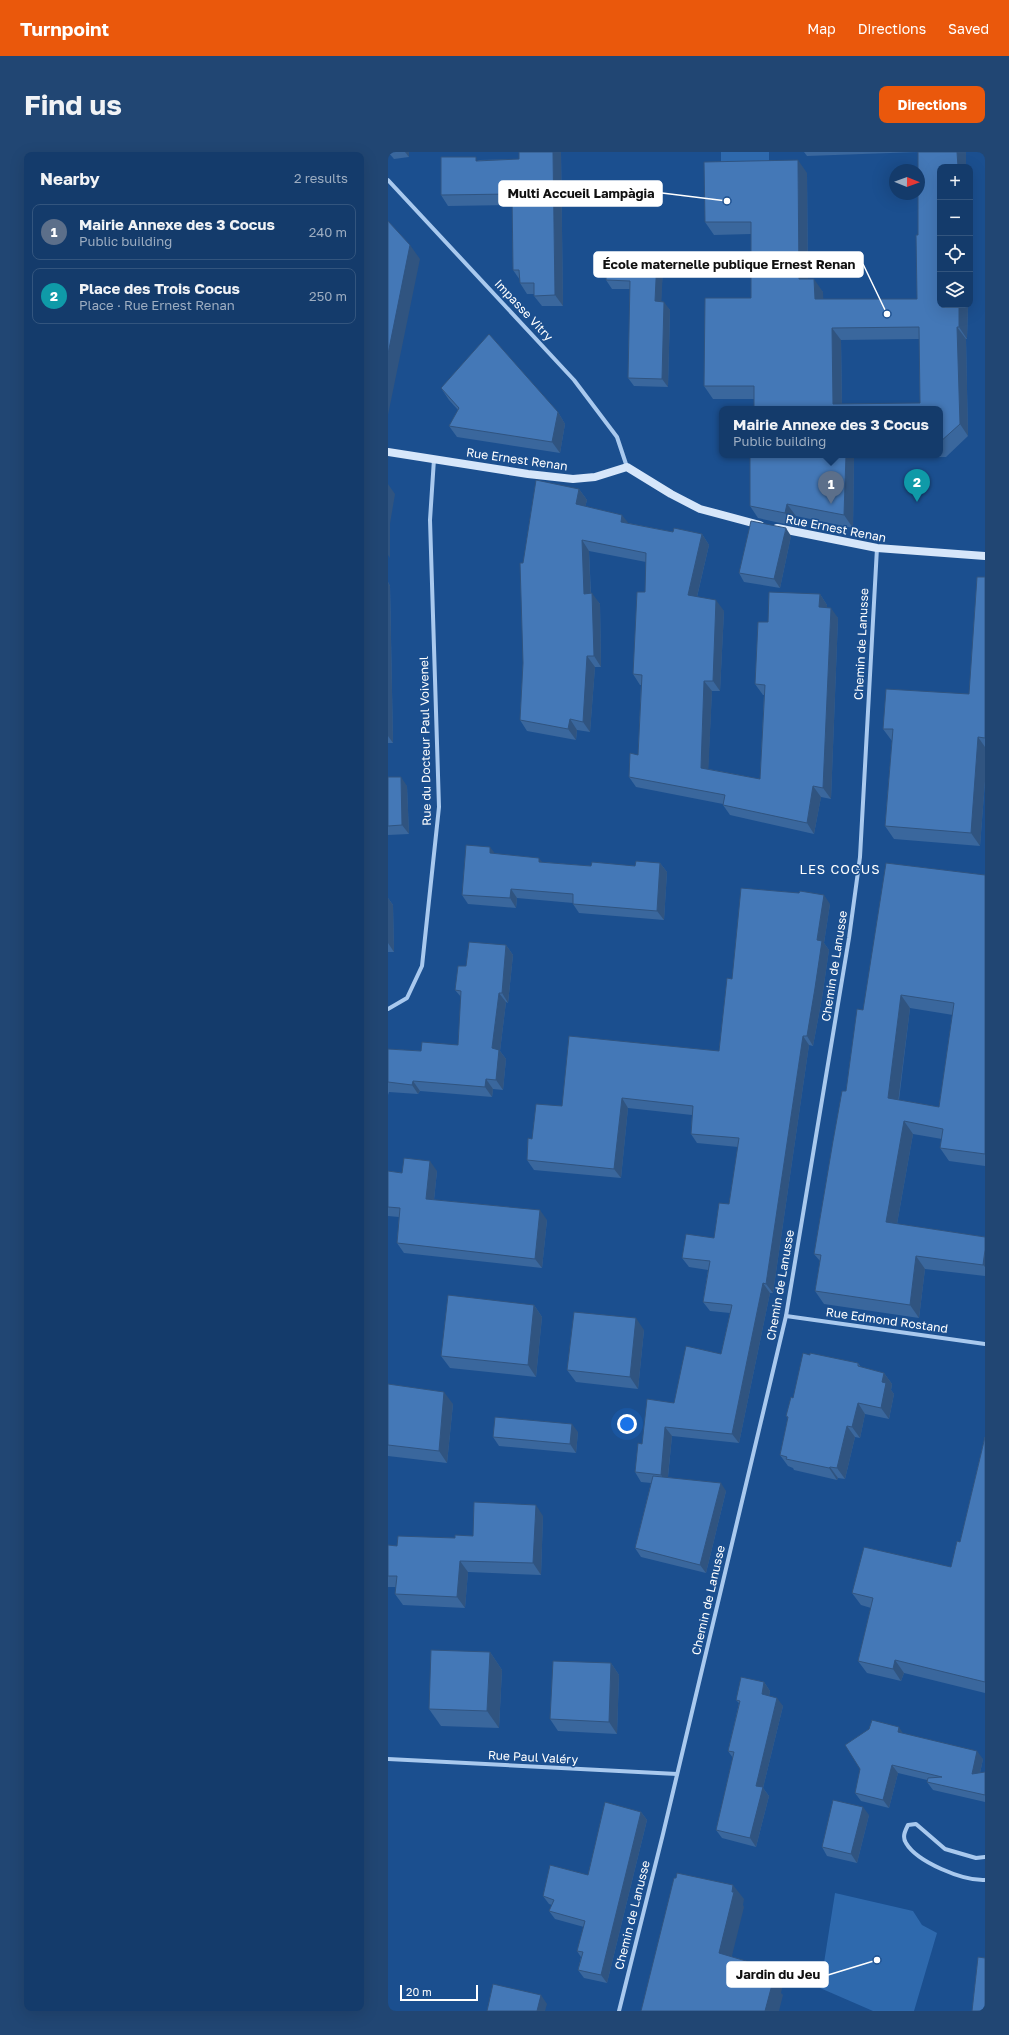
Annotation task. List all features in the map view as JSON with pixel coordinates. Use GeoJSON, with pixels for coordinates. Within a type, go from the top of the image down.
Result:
{"type":"FeatureCollection","features":[{"type":"Feature","properties":{"kind":"street","name":"Impasse Vitry"},"geometry":{"type":"LineString","coordinates":[[388,180],[574,380],[616,437],[627,467]]}},
{"type":"Feature","properties":{"kind":"street","name":"Rue Ernest Renan"},"geometry":{"type":"LineString","coordinates":[[388,452],[528,474],[573,479],[594,477],[627,467],[671,494],[700,509],[748,522],[877,548],[985,556]]}},
{"type":"Feature","properties":{"kind":"street","name":"Rue du Docteur Paul Voivenel"},"geometry":{"type":"LineString","coordinates":[[388,1009],[407,998],[422,966],[438,815],[430,520],[434,459]]}},
{"type":"Feature","properties":{"kind":"street","name":"Chemin de Lanusse"},"geometry":{"type":"LineString","coordinates":[[619,2011],[786,1316],[849,938],[860,857],[877,548]]}},
{"type":"Feature","properties":{"kind":"street","name":"Rue Edmond Rostand"},"geometry":{"type":"LineString","coordinates":[[786,1316],[985,1344]]}},
{"type":"Feature","properties":{"kind":"street","name":"Rue Paul Valéry"},"geometry":{"type":"LineString","coordinates":[[388,1759],[677,1774]]}},
{"type":"Feature","properties":{"kind":"street"},"geometry":{"type":"LineString","coordinates":[[985,1857],[976,1858],[945,1849],[916,1824],[908,1825],[904,1833],[906,1843],[929,1862],[950,1874],[962,1878],[985,1880]]}},
{"type":"Feature","properties":{"kind":"shaded area"},"geometry":{"type":"Polygon","coordinates":[[[721,152],[769,152],[769,169],[721,169],[721,152]]]}},
{"type":"Feature","properties":{"kind":"shaded area"},"geometry":{"type":"Polygon","coordinates":[[[835,1893],[913,1911],[922,1925],[937,1933],[914,2011],[873,2011],[820,1988],[835,1893]]]}},
{"type":"Feature","properties":{"kind":"building"},"geometry":{"type":"Polygon","coordinates":[[[519,152],[553,152],[555,295],[534,296],[534,283],[520,283],[519,270],[513,270],[512,194],[441,195],[441,157],[476,157],[476,161],[519,159],[519,152]]]}},
{"type":"Feature","properties":{"kind":"building"},"geometry":{"type":"Polygon","coordinates":[[[918,152],[957,152],[958,164],[937,164],[937,308],[959,308],[959,327],[957,327],[960,424],[943,439],[943,406],[754,406],[754,386],[704,386],[705,298],[751,298],[751,222],[705,222],[704,162],[798,160],[799,279],[814,279],[815,299],[917,299],[916,235],[918,235],[918,200],[925,200],[925,164],[918,164],[918,152]],[[919,327],[832,328],[833,404],[920,403],[919,327]]]}},
{"type":"Feature","properties":{"kind":"building"},"geometry":{"type":"Polygon","coordinates":[[[388,221],[410,245],[388,354],[388,221]]]}},
{"type":"Feature","properties":{"kind":"building"},"geometry":{"type":"Polygon","coordinates":[[[607,257],[657,259],[655,301],[664,302],[662,379],[628,378],[630,281],[606,280],[607,257]]]}},
{"type":"Feature","properties":{"kind":"building"},"geometry":{"type":"Polygon","coordinates":[[[489,334],[558,412],[552,442],[449,426],[459,408],[441,388],[489,334]]]}},
{"type":"Feature","properties":{"kind":"building"},"geometry":{"type":"Polygon","coordinates":[[[750,458],[846,458],[844,515],[787,504],[785,513],[750,506],[750,458]]]}},
{"type":"Feature","properties":{"kind":"building"},"geometry":{"type":"Polygon","coordinates":[[[536,480],[579,489],[576,504],[622,515],[621,522],[673,532],[674,528],[702,534],[688,595],[716,600],[713,681],[704,681],[701,768],[760,779],[765,685],[755,684],[758,622],[768,622],[769,592],[820,594],[819,607],[831,608],[823,788],[813,786],[807,823],[723,805],[725,795],[629,777],[630,753],[638,755],[642,675],[633,674],[637,592],[645,592],[646,553],[582,540],[584,594],[592,593],[594,656],[587,656],[583,722],[570,719],[568,729],[520,720],[523,663],[520,563],[523,563],[536,480]]]}},
{"type":"Feature","properties":{"kind":"building"},"geometry":{"type":"Polygon","coordinates":[[[751,521],[786,528],[774,579],[739,573],[751,521]]]}},
{"type":"Feature","properties":{"kind":"building"},"geometry":{"type":"Polygon","coordinates":[[[977,577],[985,577],[985,738],[978,737],[971,833],[885,826],[893,729],[883,729],[886,689],[969,694],[977,577]]]}},
{"type":"Feature","properties":{"kind":"building"},"geometry":{"type":"Polygon","coordinates":[[[388,777],[401,777],[402,825],[388,826],[388,777]]]}},
{"type":"Feature","properties":{"kind":"building"},"geometry":{"type":"Polygon","coordinates":[[[466,845],[490,847],[490,853],[539,858],[539,862],[591,866],[592,862],[635,866],[636,861],[660,863],[657,911],[573,904],[573,894],[511,889],[510,898],[462,895],[466,845]]]}},
{"type":"Feature","properties":{"kind":"building"},"geometry":{"type":"Polygon","coordinates":[[[886,863],[985,875],[985,1154],[940,1148],[943,1129],[904,1121],[886,1222],[985,1237],[983,1265],[916,1256],[910,1305],[815,1291],[821,1255],[814,1254],[833,1141],[842,1091],[846,1091],[857,1009],[863,1010],[886,863]],[[901,995],[888,1098],[939,1107],[954,1003],[901,995]]]}},
{"type":"Feature","properties":{"kind":"building"},"geometry":{"type":"Polygon","coordinates":[[[741,888],[799,893],[800,891],[824,895],[817,940],[822,941],[815,988],[807,1036],[803,1036],[766,1284],[763,1283],[732,1434],[665,1427],[661,1475],[635,1472],[638,1443],[642,1444],[647,1399],[674,1403],[686,1346],[721,1354],[732,1305],[703,1302],[710,1261],[682,1258],[686,1234],[714,1238],[719,1203],[729,1204],[739,1138],[691,1134],[693,1106],[622,1098],[614,1169],[527,1160],[528,1138],[532,1139],[536,1104],[562,1106],[569,1036],[719,1051],[727,978],[732,979],[741,888]]]}},
{"type":"Feature","properties":{"kind":"building"},"geometry":{"type":"Polygon","coordinates":[[[469,942],[506,945],[502,993],[499,993],[492,1048],[499,1050],[496,1080],[486,1079],[485,1087],[413,1081],[412,1085],[388,1082],[388,1049],[421,1051],[422,1042],[458,1045],[461,991],[455,990],[458,966],[466,966],[469,942]]]}},
{"type":"Feature","properties":{"kind":"building"},"geometry":{"type":"Polygon","coordinates":[[[404,1158],[430,1161],[426,1199],[540,1210],[535,1259],[397,1243],[400,1208],[388,1207],[388,1171],[402,1173],[404,1158]]]}},
{"type":"Feature","properties":{"kind":"building"},"geometry":{"type":"Polygon","coordinates":[[[448,1295],[534,1305],[528,1365],[441,1356],[448,1295]]]}},
{"type":"Feature","properties":{"kind":"building"},"geometry":{"type":"Polygon","coordinates":[[[574,1312],[636,1318],[630,1377],[567,1370],[574,1312]]]}},
{"type":"Feature","properties":{"kind":"building"},"geometry":{"type":"Polygon","coordinates":[[[803,1353],[810,1355],[810,1353],[858,1363],[858,1366],[884,1373],[882,1382],[886,1383],[881,1408],[858,1403],[852,1427],[847,1426],[837,1468],[829,1468],[786,1459],[787,1457],[780,1455],[788,1417],[786,1416],[791,1397],[793,1398],[803,1353]]]}},
{"type":"Feature","properties":{"kind":"building"},"geometry":{"type":"Polygon","coordinates":[[[388,1384],[444,1392],[439,1451],[388,1445],[388,1384]]]}},
{"type":"Feature","properties":{"kind":"building"},"geometry":{"type":"Polygon","coordinates":[[[495,1417],[572,1424],[570,1444],[493,1437],[495,1417]]]}},
{"type":"Feature","properties":{"kind":"building"},"geometry":{"type":"Polygon","coordinates":[[[985,1437],[985,1682],[895,1660],[893,1669],[858,1661],[873,1598],[852,1593],[864,1547],[951,1567],[957,1541],[960,1542],[985,1437]]]}},
{"type":"Feature","properties":{"kind":"building"},"geometry":{"type":"Polygon","coordinates":[[[653,1476],[721,1483],[700,1565],[635,1548],[653,1476]]]}},
{"type":"Feature","properties":{"kind":"building"},"geometry":{"type":"Polygon","coordinates":[[[474,1502],[536,1505],[533,1563],[460,1561],[457,1597],[395,1594],[397,1576],[388,1576],[388,1545],[397,1546],[398,1536],[455,1538],[455,1535],[473,1536],[474,1502]]]}},
{"type":"Feature","properties":{"kind":"building"},"geometry":{"type":"Polygon","coordinates":[[[431,1650],[490,1652],[487,1711],[429,1709],[431,1650]]]}},
{"type":"Feature","properties":{"kind":"building"},"geometry":{"type":"Polygon","coordinates":[[[553,1661],[611,1663],[609,1722],[550,1719],[553,1661]]]}},
{"type":"Feature","properties":{"kind":"building"},"geometry":{"type":"Polygon","coordinates":[[[741,1677],[764,1682],[762,1694],[777,1698],[756,1786],[763,1787],[750,1838],[716,1830],[734,1752],[728,1751],[740,1701],[736,1700],[741,1677]]]}},
{"type":"Feature","properties":{"kind":"building"},"geometry":{"type":"Polygon","coordinates":[[[872,1720],[899,1727],[898,1732],[977,1751],[972,1774],[985,1772],[985,1795],[927,1782],[928,1778],[942,1777],[892,1765],[883,1800],[855,1793],[860,1769],[845,1745],[869,1729],[872,1720]]]}},
{"type":"Feature","properties":{"kind":"building"},"geometry":{"type":"Polygon","coordinates":[[[833,1800],[863,1807],[851,1854],[822,1847],[833,1800]]]}},
{"type":"Feature","properties":{"kind":"building"},"geometry":{"type":"Polygon","coordinates":[[[605,1802],[641,1812],[601,1975],[578,1970],[583,1952],[577,1951],[585,1921],[549,1911],[554,1900],[543,1896],[550,1865],[588,1875],[605,1802]]]}},
{"type":"Feature","properties":{"kind":"building"},"geometry":{"type":"Polygon","coordinates":[[[677,1873],[733,1885],[732,1892],[734,1892],[719,1953],[773,1969],[770,1980],[773,1981],[765,2011],[641,2011],[674,1878],[676,1878],[677,1873]]]}},
{"type":"Feature","properties":{"kind":"building"},"geometry":{"type":"Polygon","coordinates":[[[978,1957],[985,1958],[985,2011],[972,2011],[978,1957]]]}},
{"type":"Feature","properties":{"kind":"building"},"geometry":{"type":"Polygon","coordinates":[[[493,1984],[541,1995],[537,2011],[487,2011],[493,1984]]]}},
{"type":"Feature","properties":{"kind":"place","name":"Multi Accueil Lampàgia"},"geometry":{"type":"Point","coordinates":[727,201]}},
{"type":"Feature","properties":{"kind":"place","name":"École maternelle publique Ernest Renan"},"geometry":{"type":"Point","coordinates":[887,314]}},
{"type":"Feature","properties":{"kind":"place","name":"Place des Trois Cocus"},"geometry":{"type":"Point","coordinates":[917,502]}},
{"type":"Feature","properties":{"kind":"place","name":"Mairie Annexe des 3 Cocus"},"geometry":{"type":"Point","coordinates":[831,504]}},
{"type":"Feature","properties":{"kind":"place","name":"Jardin du Jeu"},"geometry":{"type":"Point","coordinates":[877,1960]}},
{"type":"Feature","properties":{"kind":"district","name":"LES COCUS"},"geometry":{"type":"Point","coordinates":[840,869]}}]}
